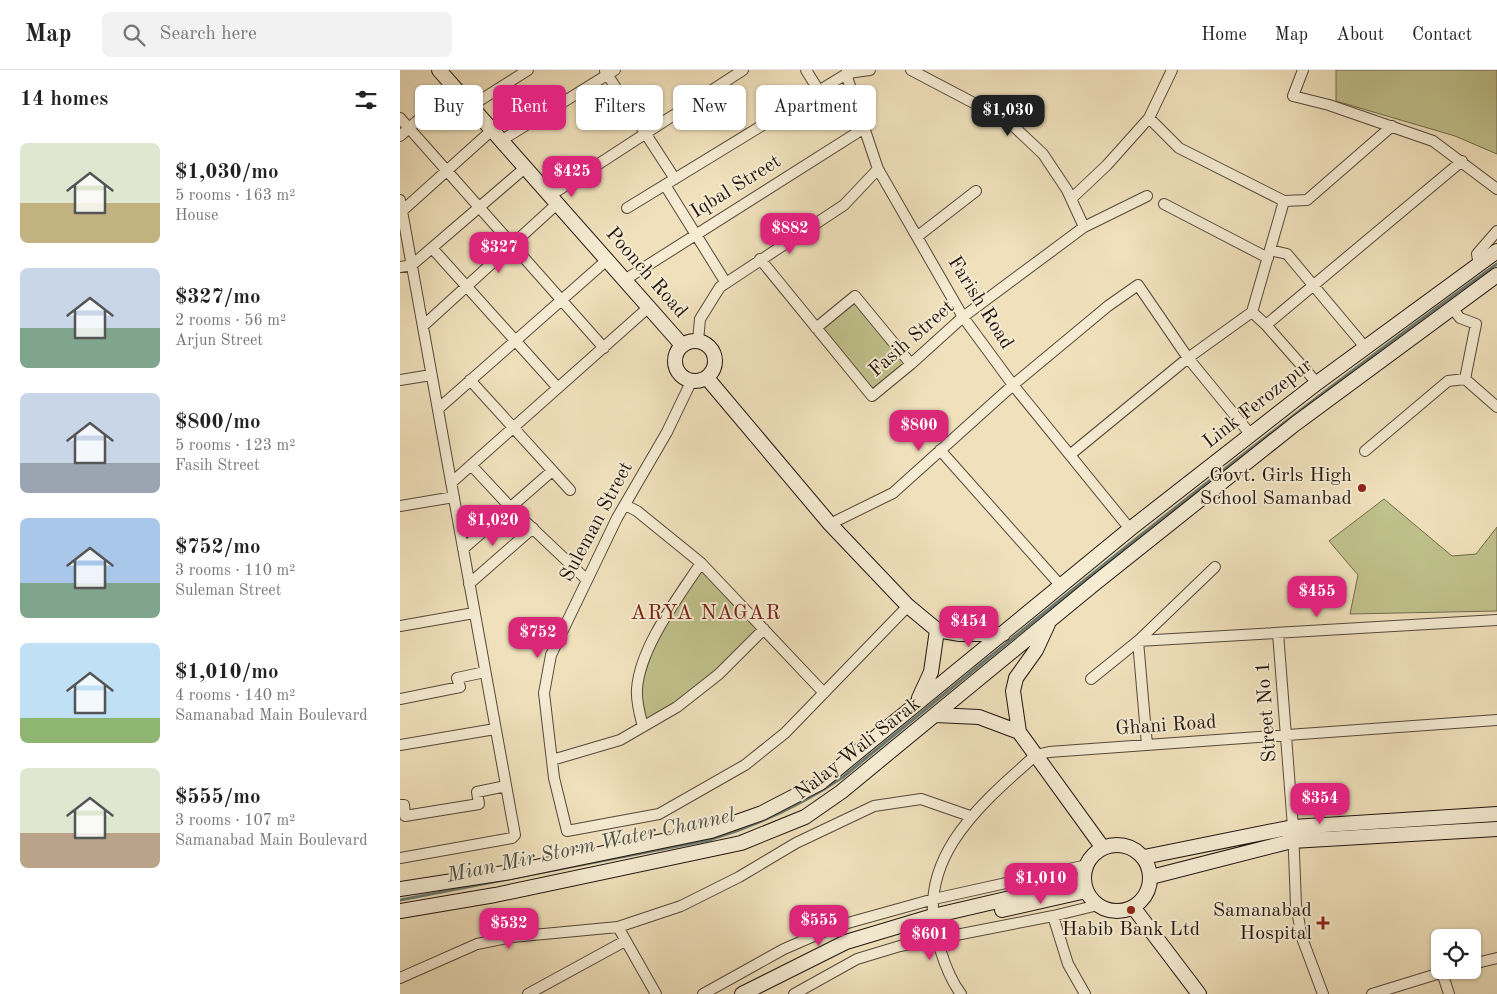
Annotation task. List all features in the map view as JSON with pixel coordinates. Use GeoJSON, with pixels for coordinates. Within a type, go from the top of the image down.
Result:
{"type":"FeatureCollection","features":[{"type":"Feature","properties":{"kind":"main road","name":"Poonch Road"},"geometry":{"type":"LineString","coordinates":[[439,70],[452,85]]}},
{"type":"Feature","properties":{"kind":"main road","name":"Poonch Road"},"geometry":{"type":"LineString","coordinates":[[483,120],[650,306],[682,345]]}},
{"type":"Feature","properties":{"kind":"main road","name":"Link Ferozepur"},"geometry":{"type":"LineString","coordinates":[[1003,634],[1130,529],[1312,387],[1497,252]]}},
{"type":"Feature","properties":{"kind":"main road","name":"Link Ferozepur"},"geometry":{"type":"LineString","coordinates":[[1049,621],[1318,406],[1497,275]]}},
{"type":"Feature","properties":{"kind":"main road"},"geometry":{"type":"LineString","coordinates":[[698,341],[706,344],[715,356],[715,364],[707,378],[691,382],[679,375],[676,369],[675,356],[682,345],[698,341]]}},
{"type":"Feature","properties":{"kind":"main road"},"geometry":{"type":"LineString","coordinates":[[707,378],[830,524],[908,606],[937,630],[960,634],[1003,634]]}},
{"type":"Feature","properties":{"kind":"main road"},"geometry":{"type":"LineString","coordinates":[[1312,387],[1318,406]]}},
{"type":"Feature","properties":{"kind":"main road"},"geometry":{"type":"LineString","coordinates":[[1049,621],[1036,650],[1016,678],[1014,699],[1019,732],[1103,848]]}},
{"type":"Feature","properties":{"kind":"main road","name":"Nalay Wali Sarak"},"geometry":{"type":"LineString","coordinates":[[400,911],[495,895],[741,844],[779,829],[805,817],[841,792],[1049,621]]}},
{"type":"Feature","properties":{"kind":"main road"},"geometry":{"type":"LineString","coordinates":[[911,707],[924,692],[932,672],[937,630]]}},
{"type":"Feature","properties":{"kind":"main road","name":"Nalay Wali Sarak"},"geometry":{"type":"LineString","coordinates":[[400,890],[492,875],[711,831],[762,813],[820,783],[1003,634]]}},
{"type":"Feature","properties":{"kind":"main road"},"geometry":{"type":"LineString","coordinates":[[934,715],[979,716],[1019,732]]}},
{"type":"Feature","properties":{"kind":"main road"},"geometry":{"type":"LineString","coordinates":[[1144,857],[1293,827],[1497,814]]}},
{"type":"Feature","properties":{"kind":"main road"},"geometry":{"type":"LineString","coordinates":[[1151,877],[1292,841],[1497,829]]}},
{"type":"Feature","properties":{"kind":"main road"},"geometry":{"type":"LineString","coordinates":[[1114,844],[1125,845],[1136,850],[1144,857],[1151,877],[1146,895],[1133,907],[1121,911],[1109,910],[1098,905],[1085,886],[1086,865],[1096,852],[1103,848],[1114,844]]}},
{"type":"Feature","properties":{"kind":"main road"},"geometry":{"type":"LineString","coordinates":[[492,875],[495,895]]}},
{"type":"Feature","properties":{"kind":"main road"},"geometry":{"type":"LineString","coordinates":[[742,994],[846,942],[933,920],[1085,886]]}},
{"type":"Feature","properties":{"kind":"main road"},"geometry":{"type":"LineString","coordinates":[[1133,907],[1199,994]]}},
{"type":"Feature","properties":{"kind":"main road"},"geometry":{"type":"LineString","coordinates":[[760,994],[848,949],[933,920]]}},
{"type":"Feature","properties":{"kind":"street"},"geometry":{"type":"LineString","coordinates":[[483,98],[528,70]]}},
{"type":"Feature","properties":{"kind":"street"},"geometry":{"type":"LineString","coordinates":[[423,326],[513,244],[555,199],[646,134],[743,70]]}},
{"type":"Feature","properties":{"kind":"street"},"geometry":{"type":"LineString","coordinates":[[806,70],[815,85]]}},
{"type":"Feature","properties":{"kind":"street"},"geometry":{"type":"LineString","coordinates":[[828,85],[848,72],[870,70]]}},
{"type":"Feature","properties":{"kind":"street"},"geometry":{"type":"LineString","coordinates":[[911,70],[1008,121],[1043,154],[1071,199],[1084,227]]}},
{"type":"Feature","properties":{"kind":"street"},"geometry":{"type":"LineString","coordinates":[[1071,199],[1107,165],[1149,118],[1172,70]]}},
{"type":"Feature","properties":{"kind":"street"},"geometry":{"type":"LineString","coordinates":[[1303,70],[1293,96],[1392,126],[1433,141],[1497,189]]}},
{"type":"Feature","properties":{"kind":"street"},"geometry":{"type":"LineString","coordinates":[[502,140],[609,72],[674,179]]}},
{"type":"Feature","properties":{"kind":"street","name":"Farish Road"},"geometry":{"type":"LineString","coordinates":[[848,72],[852,85]]}},
{"type":"Feature","properties":{"kind":"street"},"geometry":{"type":"LineString","coordinates":[[400,118],[604,348]]}},
{"type":"Feature","properties":{"kind":"street"},"geometry":{"type":"LineString","coordinates":[[1149,118],[1179,148],[1284,201],[1307,200],[1392,126]]}},
{"type":"Feature","properties":{"kind":"street"},"geometry":{"type":"LineString","coordinates":[[400,136],[415,121]]}},
{"type":"Feature","properties":{"kind":"street"},"geometry":{"type":"LineString","coordinates":[[627,208],[756,129]]}},
{"type":"Feature","properties":{"kind":"street"},"geometry":{"type":"LineString","coordinates":[[402,211],[492,130]]}},
{"type":"Feature","properties":{"kind":"street","name":"Iqbal Street"},"geometry":{"type":"LineString","coordinates":[[626,279],[861,130]]}},
{"type":"Feature","properties":{"kind":"street","name":"Farish Road"},"geometry":{"type":"LineString","coordinates":[[867,130],[878,169],[964,317],[1013,385],[1071,454],[1130,529]]}},
{"type":"Feature","properties":{"kind":"street"},"geometry":{"type":"LineString","coordinates":[[1266,325],[1462,161]]}},
{"type":"Feature","properties":{"kind":"street"},"geometry":{"type":"LineString","coordinates":[[400,267],[412,265],[526,167]]}},
{"type":"Feature","properties":{"kind":"street"},"geometry":{"type":"LineString","coordinates":[[698,341],[700,319],[720,287],[844,205],[878,169]]}},
{"type":"Feature","properties":{"kind":"street"},"geometry":{"type":"LineString","coordinates":[[665,185],[726,283]]}},
{"type":"Feature","properties":{"kind":"street"},"geometry":{"type":"LineString","coordinates":[[918,236],[976,191]]}},
{"type":"Feature","properties":{"kind":"street","name":"Fasih Street"},"geometry":{"type":"LineString","coordinates":[[760,259],[872,396],[912,364],[964,317],[1084,227],[1147,196]]}},
{"type":"Feature","properties":{"kind":"street"},"geometry":{"type":"LineString","coordinates":[[400,200],[514,835],[512,838],[400,858]]}},
{"type":"Feature","properties":{"kind":"street"},"geometry":{"type":"LineString","coordinates":[[1071,454],[1188,358],[1252,312],[1284,201]]}},
{"type":"Feature","properties":{"kind":"street"},"geometry":{"type":"LineString","coordinates":[[1164,204],[1269,254],[1286,254],[1366,347]]}},
{"type":"Feature","properties":{"kind":"street"},"geometry":{"type":"LineString","coordinates":[[1479,265],[1477,254],[1497,231]]}},
{"type":"Feature","properties":{"kind":"street"},"geometry":{"type":"LineString","coordinates":[[432,248],[558,388]]}},
{"type":"Feature","properties":{"kind":"street"},"geometry":{"type":"LineString","coordinates":[[438,409],[608,259]]}},
{"type":"Feature","properties":{"kind":"street"},"geometry":{"type":"LineString","coordinates":[[830,524],[892,493],[1013,385],[1108,306],[1138,285],[1188,358],[1251,435]]}},
{"type":"Feature","properties":{"kind":"street"},"geometry":{"type":"LineString","coordinates":[[816,328],[855,296],[912,364]]}},
{"type":"Feature","properties":{"kind":"street"},"geometry":{"type":"LineString","coordinates":[[451,483],[650,306]]}},
{"type":"Feature","properties":{"kind":"street"},"geometry":{"type":"LineString","coordinates":[[1452,308],[1460,318],[1476,324],[1465,380]]}},
{"type":"Feature","properties":{"kind":"street"},"geometry":{"type":"LineString","coordinates":[[1252,312],[1266,325],[1312,387]]}},
{"type":"Feature","properties":{"kind":"street"},"geometry":{"type":"LineString","coordinates":[[400,380],[432,375]]}},
{"type":"Feature","properties":{"kind":"street"},"geometry":{"type":"LineString","coordinates":[[470,380],[570,490]]}},
{"type":"Feature","properties":{"kind":"street"},"geometry":{"type":"LineString","coordinates":[[1365,451],[1448,381],[1465,380],[1497,407]]}},
{"type":"Feature","properties":{"kind":"street","name":"Suleman Street"},"geometry":{"type":"LineString","coordinates":[[691,382],[667,432],[625,505],[586,579],[551,655],[544,693],[552,760],[568,832],[658,814],[745,765],[785,733],[824,693]]}},
{"type":"Feature","properties":{"kind":"street"},"geometry":{"type":"LineString","coordinates":[[940,450],[1061,586]]}},
{"type":"Feature","properties":{"kind":"street"},"geometry":{"type":"LineString","coordinates":[[471,465],[511,508],[586,579]]}},
{"type":"Feature","properties":{"kind":"street"},"geometry":{"type":"LineString","coordinates":[[463,549],[552,471]]}},
{"type":"Feature","properties":{"kind":"street"},"geometry":{"type":"LineString","coordinates":[[400,506],[454,497]]}},
{"type":"Feature","properties":{"kind":"street"},"geometry":{"type":"LineString","coordinates":[[625,505],[637,511],[701,563],[824,693],[908,606]]}},
{"type":"Feature","properties":{"kind":"street"},"geometry":{"type":"LineString","coordinates":[[469,584],[533,528]]}},
{"type":"Feature","properties":{"kind":"street"},"geometry":{"type":"LineString","coordinates":[[643,727],[637,705],[640,672],[649,648],[701,563]]}},
{"type":"Feature","properties":{"kind":"street"},"geometry":{"type":"LineString","coordinates":[[1091,679],[1138,641],[1216,568]]}},
{"type":"Feature","properties":{"kind":"street"},"geometry":{"type":"LineString","coordinates":[[400,626],[474,612]]}},
{"type":"Feature","properties":{"kind":"street"},"geometry":{"type":"LineString","coordinates":[[1138,641],[1497,620]]}},
{"type":"Feature","properties":{"kind":"street"},"geometry":{"type":"LineString","coordinates":[[552,760],[620,740],[677,707],[719,674],[764,629]]}},
{"type":"Feature","properties":{"kind":"street","name":"Street No 1"},"geometry":{"type":"LineString","coordinates":[[1278,632],[1293,827],[1292,841],[1296,905],[1302,938],[1323,994]]}},
{"type":"Feature","properties":{"kind":"street"},"geometry":{"type":"LineString","coordinates":[[1138,641],[1147,745]]}},
{"type":"Feature","properties":{"kind":"street"},"geometry":{"type":"LineString","coordinates":[[400,699],[460,687],[457,678],[485,672]]}},
{"type":"Feature","properties":{"kind":"street","name":"Ghani Road"},"geometry":{"type":"LineString","coordinates":[[1036,755],[1049,752],[1286,737],[1497,720]]}},
{"type":"Feature","properties":{"kind":"street"},"geometry":{"type":"LineString","coordinates":[[400,746],[495,728]]}},
{"type":"Feature","properties":{"kind":"street"},"geometry":{"type":"LineString","coordinates":[[961,994],[944,963],[936,939],[933,920],[935,882],[942,861],[970,816],[1036,755]]}},
{"type":"Feature","properties":{"kind":"street"},"geometry":{"type":"LineString","coordinates":[[400,805],[404,805],[406,816],[479,804],[477,792],[506,786]]}},
{"type":"Feature","properties":{"kind":"street"},"geometry":{"type":"LineString","coordinates":[[400,978],[477,944],[512,937],[618,927],[681,906],[739,877],[796,843],[874,806],[921,799],[970,816]]}},
{"type":"Feature","properties":{"kind":"street"},"geometry":{"type":"LineString","coordinates":[[703,994],[784,949],[837,926],[934,899],[1086,865]]}},
{"type":"Feature","properties":{"kind":"street"},"geometry":{"type":"LineString","coordinates":[[794,994],[857,960],[900,946],[1098,905]]}},
{"type":"Feature","properties":{"kind":"street"},"geometry":{"type":"LineString","coordinates":[[1052,916],[1068,964],[1085,994]]}},
{"type":"Feature","properties":{"kind":"street"},"geometry":{"type":"LineString","coordinates":[[618,927],[656,994]]}},
{"type":"Feature","properties":{"kind":"street"},"geometry":{"type":"LineString","coordinates":[[528,994],[625,942]]}},
{"type":"Feature","properties":{"kind":"street"},"geometry":{"type":"LineString","coordinates":[[1481,962],[1497,958]]}},
{"type":"Feature","properties":{"kind":"street"},"geometry":{"type":"LineString","coordinates":[[1372,994],[1431,976]]}},
{"type":"Feature","properties":{"kind":"street"},"geometry":{"type":"LineString","coordinates":[[1447,979],[1449,994]]}},
{"type":"Feature","properties":{"kind":"green space"},"geometry":{"type":"Polygon","coordinates":[[[1336,70],[1497,70],[1497,154],[1455,136],[1336,101],[1336,70]]]}},
{"type":"Feature","properties":{"kind":"green space"},"geometry":{"type":"Polygon","coordinates":[[[855,296],[911,364],[872,396],[816,328],[855,296]]]}},
{"type":"Feature","properties":{"kind":"green space"},"geometry":{"type":"Polygon","coordinates":[[[1384,499],[1452,556],[1476,554],[1497,527],[1497,611],[1350,614],[1358,575],[1329,541],[1384,499]]]}},
{"type":"Feature","properties":{"kind":"green space"},"geometry":{"type":"Polygon","coordinates":[[[701,561],[771,630],[672,709],[643,726],[640,689],[654,645],[701,561]]]}},
{"type":"Feature","properties":{"kind":"waterway","name":"Mian Mir Storm Water Channel"},"geometry":{"type":"LineString","coordinates":[[400,900],[709,840],[762,821],[811,797],[843,777],[1004,645],[1248,451],[1413,325],[1497,264]]}},
{"type":"Feature","properties":{"kind":"place","name":"Govt. Girls High School Samanbad"},"geometry":{"type":"Point","coordinates":[1362,488]}},
{"type":"Feature","properties":{"kind":"place","name":"Habib Bank Ltd"},"geometry":{"type":"Point","coordinates":[1131,910]}},
{"type":"Feature","properties":{"kind":"place","name":"Samanabad Hospital"},"geometry":{"type":"Point","coordinates":[1323,923]}},
{"type":"Feature","properties":{"kind":"district","name":"ARYA NAGAR"},"geometry":{"type":"Point","coordinates":[706,613]}}]}
